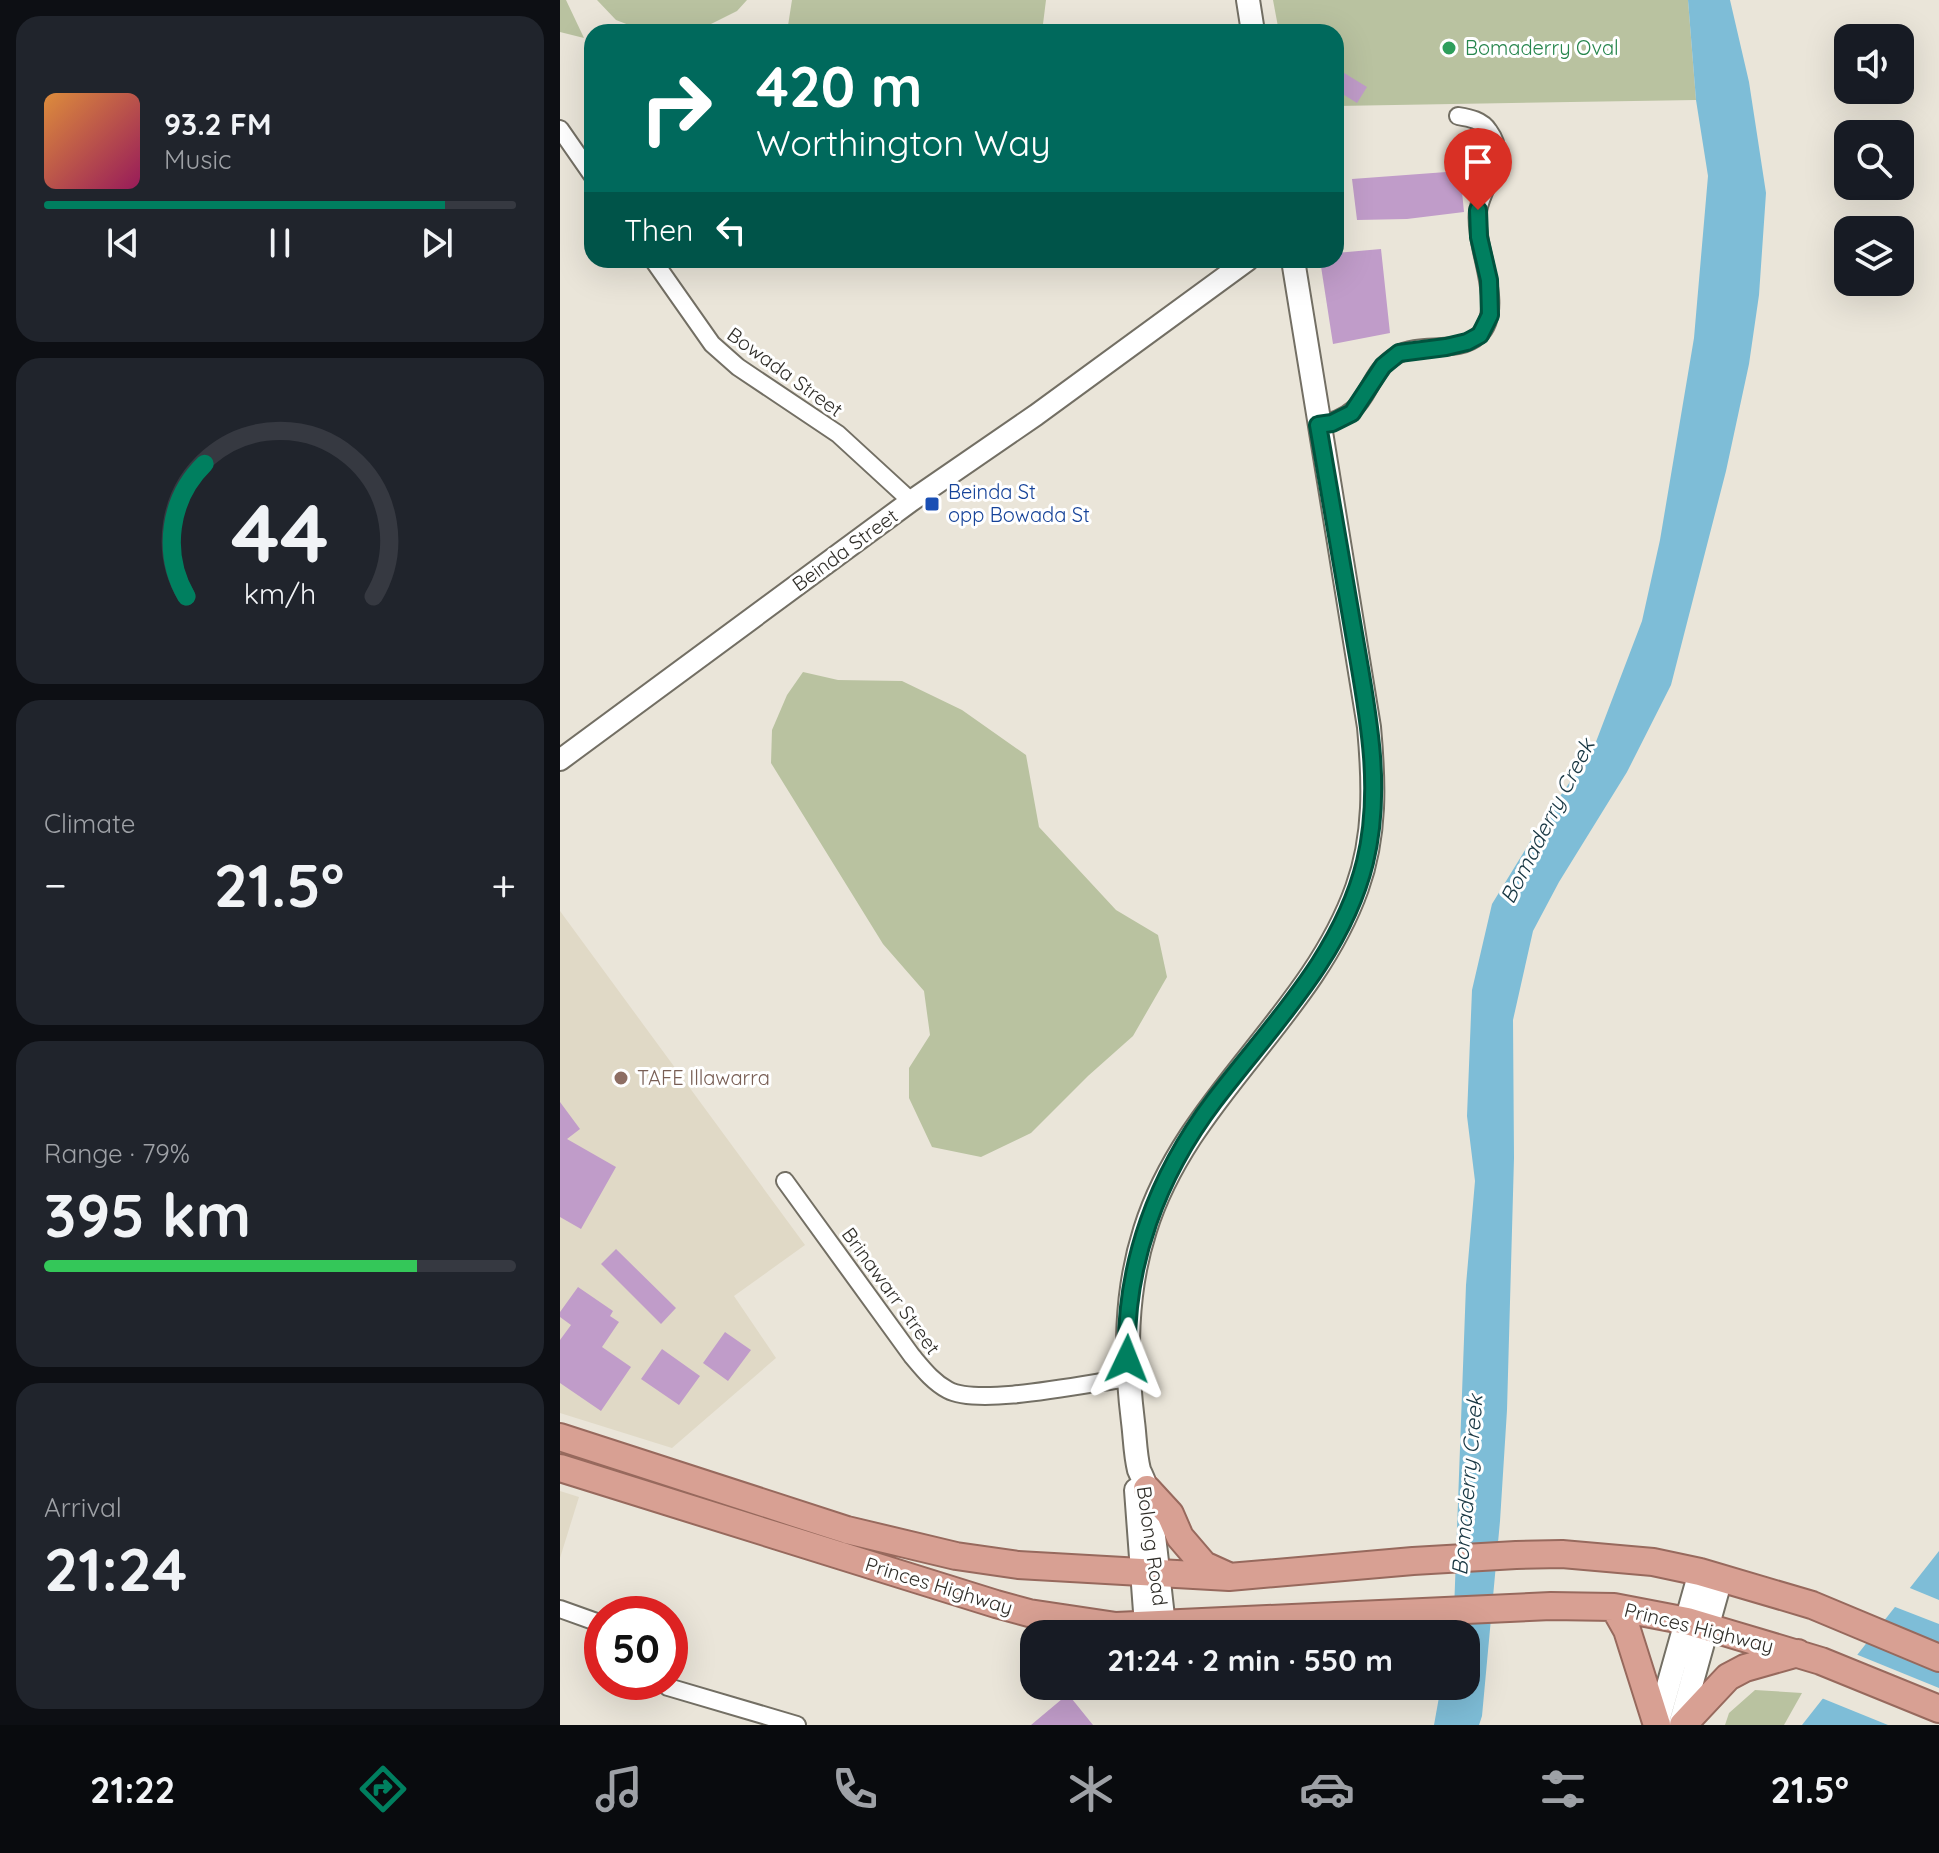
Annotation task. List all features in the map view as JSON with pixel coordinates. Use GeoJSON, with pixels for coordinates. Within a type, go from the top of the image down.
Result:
{"type":"FeatureCollection","features":[{"type":"Feature","properties":{"kind":"highway","name":"Princes Highway"},"geometry":{"type":"LineString","coordinates":[[560,1437],[811,1519],[907,1546],[1018,1565],[1229,1577],[1516,1555],[1562,1554],[1653,1562],[1711,1575],[1812,1605],[1939,1658]]}},
{"type":"Feature","properties":{"kind":"highway","name":"Princes Highway"},"geometry":{"type":"LineString","coordinates":[[560,1468],[996,1604],[1076,1620]]}},
{"type":"Feature","properties":{"kind":"highway"},"geometry":{"type":"LineString","coordinates":[[1143,1479],[1170,1514],[1180,1537],[1204,1565],[1229,1577]]}},
{"type":"Feature","properties":{"kind":"highway"},"geometry":{"type":"LineString","coordinates":[[1614,1607],[1627,1630],[1657,1725]]}},
{"type":"Feature","properties":{"kind":"highway","name":"Princes Highway"},"geometry":{"type":"LineString","coordinates":[[1251,1620],[1516,1608],[1614,1607],[1697,1624],[1809,1657],[1939,1709]]}},
{"type":"Feature","properties":{"kind":"highway"},"geometry":{"type":"LineString","coordinates":[[1682,1725],[1728,1677],[1745,1668],[1809,1657]]}},
{"type":"Feature","properties":{"kind":"main road"},"geometry":{"type":"LineString","coordinates":[[1248,0],[1252,24]]}},
{"type":"Feature","properties":{"kind":"main road","name":"Bolong Road"},"geometry":{"type":"LineString","coordinates":[[1155,1620],[1143,1479],[1128,1378],[1126,1340],[1138,1253],[1166,1175],[1182,1147],[1213,1102],[1317,969],[1339,930],[1365,862],[1374,789],[1369,727],[1294,268]]}},
{"type":"Feature","properties":{"kind":"main road"},"geometry":{"type":"LineString","coordinates":[[1657,1725],[1697,1624],[1711,1575]]}},
{"type":"Feature","properties":{"kind":"main road"},"geometry":{"type":"LineString","coordinates":[[1682,1725],[1697,1624]]}},
{"type":"Feature","properties":{"kind":"street"},"geometry":{"type":"LineString","coordinates":[[1318,425],[1332,423],[1352,413],[1383,366],[1399,353],[1467,342],[1480,335],[1490,315],[1489,280],[1479,237],[1478,210],[1498,156],[1497,141],[1486,125],[1458,116]]}},
{"type":"Feature","properties":{"kind":"street"},"geometry":{"type":"LineString","coordinates":[[560,129],[584,164]]}},
{"type":"Feature","properties":{"kind":"street","name":"Bowada Street"},"geometry":{"type":"LineString","coordinates":[[659,268],[712,344],[738,367],[838,434],[911,501]]}},
{"type":"Feature","properties":{"kind":"street","name":"Beinda Street"},"geometry":{"type":"LineString","coordinates":[[560,760],[911,501],[1049,406],[1237,268]]}},
{"type":"Feature","properties":{"kind":"street","name":"Brinawarr Street"},"geometry":{"type":"LineString","coordinates":[[785,1181],[912,1356],[930,1377],[951,1392],[981,1397],[1128,1378]]}},
{"type":"Feature","properties":{"kind":"street"},"geometry":{"type":"LineString","coordinates":[[560,1609],[584,1618]]}},
{"type":"Feature","properties":{"kind":"street"},"geometry":{"type":"LineString","coordinates":[[688,1693],[797,1725]]}},
{"type":"Feature","properties":{"kind":"shaded area","name":"TAFE Illawarra"},"geometry":{"type":"Polygon","coordinates":[[[560,911],[805,1245],[734,1296],[776,1358],[672,1448],[560,1413],[560,911]]]}},
{"type":"Feature","properties":{"kind":"shaded area"},"geometry":{"type":"Polygon","coordinates":[[[560,1491],[579,1497],[560,1558],[560,1491]]]}},
{"type":"Feature","properties":{"kind":"green space"},"geometry":{"type":"Polygon","coordinates":[[[560,0],[566,0],[584,38],[560,32],[560,0]]]}},
{"type":"Feature","properties":{"kind":"green space"},"geometry":{"type":"Polygon","coordinates":[[[597,0],[747,0],[737,11],[711,24],[626,24],[616,20],[597,0]]]}},
{"type":"Feature","properties":{"kind":"green space"},"geometry":{"type":"Polygon","coordinates":[[[792,0],[1046,0],[1043,24],[788,24],[792,0]]]}},
{"type":"Feature","properties":{"kind":"green space"},"geometry":{"type":"Polygon","coordinates":[[[1273,0],[1688,0],[1696,100],[1344,106],[1344,24],[1278,24],[1273,0]]]}},
{"type":"Feature","properties":{"kind":"green space"},"geometry":{"type":"Polygon","coordinates":[[[803,672],[838,680],[902,681],[962,710],[1026,755],[1039,827],[1116,910],[1158,935],[1167,977],[1133,1036],[1031,1133],[981,1157],[932,1147],[909,1098],[909,1068],[930,1035],[924,991],[883,944],[771,763],[772,730],[787,695],[803,672]]]}},
{"type":"Feature","properties":{"kind":"green space"},"geometry":{"type":"Polygon","coordinates":[[[1755,1690],[1802,1693],[1784,1725],[1725,1725],[1729,1713],[1755,1690]]]}},
{"type":"Feature","properties":{"kind":"water","name":"Bomaderry Creek"},"geometry":{"type":"Polygon","coordinates":[[[1688,0],[1730,0],[1749,82],[1766,193],[1759,295],[1749,364],[1726,471],[1671,685],[1627,772],[1559,882],[1533,931],[1513,1020],[1514,1158],[1507,1410],[1482,1716],[1479,1725],[1434,1725],[1438,1700],[1480,1700],[1480,1620],[1452,1620],[1466,1285],[1475,1181],[1467,1116],[1472,990],[1492,904],[1541,824],[1594,747],[1642,621],[1660,540],[1694,338],[1708,176],[1696,100],[1688,0]]]}},
{"type":"Feature","properties":{"kind":"water"},"geometry":{"type":"Polygon","coordinates":[[[1939,1551],[1939,1725],[1802,1725],[1939,1551]]]}},
{"type":"Feature","properties":{"kind":"pier"},"geometry":{"type":"Polygon","coordinates":[[[1905,1586],[1939,1600],[1939,1624],[1890,1605],[1905,1586]]]}},
{"type":"Feature","properties":{"kind":"pier"},"geometry":{"type":"Polygon","coordinates":[[[1853,1653],[1939,1688],[1939,1725],[1888,1725],[1819,1697],[1853,1653]]]}},
{"type":"Feature","properties":{"kind":"building"},"geometry":{"type":"Polygon","coordinates":[[[1344,73],[1367,87],[1357,103],[1344,95],[1344,73]]]}},
{"type":"Feature","properties":{"kind":"building"},"geometry":{"type":"Polygon","coordinates":[[[1460,171],[1464,212],[1407,219],[1357,220],[1352,179],[1460,171]]]}},
{"type":"Feature","properties":{"kind":"building"},"geometry":{"type":"Polygon","coordinates":[[[1381,249],[1390,333],[1333,344],[1321,268],[1344,268],[1344,252],[1381,249]]]}},
{"type":"Feature","properties":{"kind":"building"},"geometry":{"type":"Polygon","coordinates":[[[560,1102],[580,1129],[567,1139],[616,1167],[581,1229],[560,1217],[560,1102]]]}},
{"type":"Feature","properties":{"kind":"building"},"geometry":{"type":"Polygon","coordinates":[[[616,1249],[676,1308],[661,1324],[601,1264],[616,1249]]]}},
{"type":"Feature","properties":{"kind":"building"},"geometry":{"type":"Polygon","coordinates":[[[578,1287],[613,1311],[610,1316],[619,1322],[602,1347],[631,1367],[601,1411],[560,1383],[560,1340],[571,1325],[560,1317],[560,1312],[578,1287]]]}},
{"type":"Feature","properties":{"kind":"building"},"geometry":{"type":"Polygon","coordinates":[[[725,1332],[751,1350],[728,1381],[703,1363],[725,1332]]]}},
{"type":"Feature","properties":{"kind":"building"},"geometry":{"type":"Polygon","coordinates":[[[662,1349],[700,1376],[679,1405],[641,1379],[662,1349]]]}},
{"type":"Feature","properties":{"kind":"building"},"geometry":{"type":"Polygon","coordinates":[[[1061,1700],[1073,1700],[1093,1725],[1031,1725],[1061,1700]]]}},
{"type":"Feature","properties":{"kind":"place","name":"Bomaderry Oval"},"geometry":{"type":"Point","coordinates":[1449,48]}},
{"type":"Feature","properties":{"kind":"place","name":"Beinda St opp Bowada St"},"geometry":{"type":"Point","coordinates":[932,504]}},
{"type":"Feature","properties":{"kind":"place","name":"TAFE Illawarra"},"geometry":{"type":"Point","coordinates":[621,1078]}},
{"type":"Feature","properties":{"kind":"route"},"geometry":{"type":"LineString","coordinates":[[1127,1359],[1126,1340],[1138,1253],[1166,1175],[1213,1102],[1317,969],[1339,930],[1365,862],[1374,789],[1369,727],[1318,425],[1332,423],[1352,413],[1383,366],[1399,353],[1446,347],[1480,335],[1490,315],[1489,280],[1479,237],[1478,210]]}}]}
